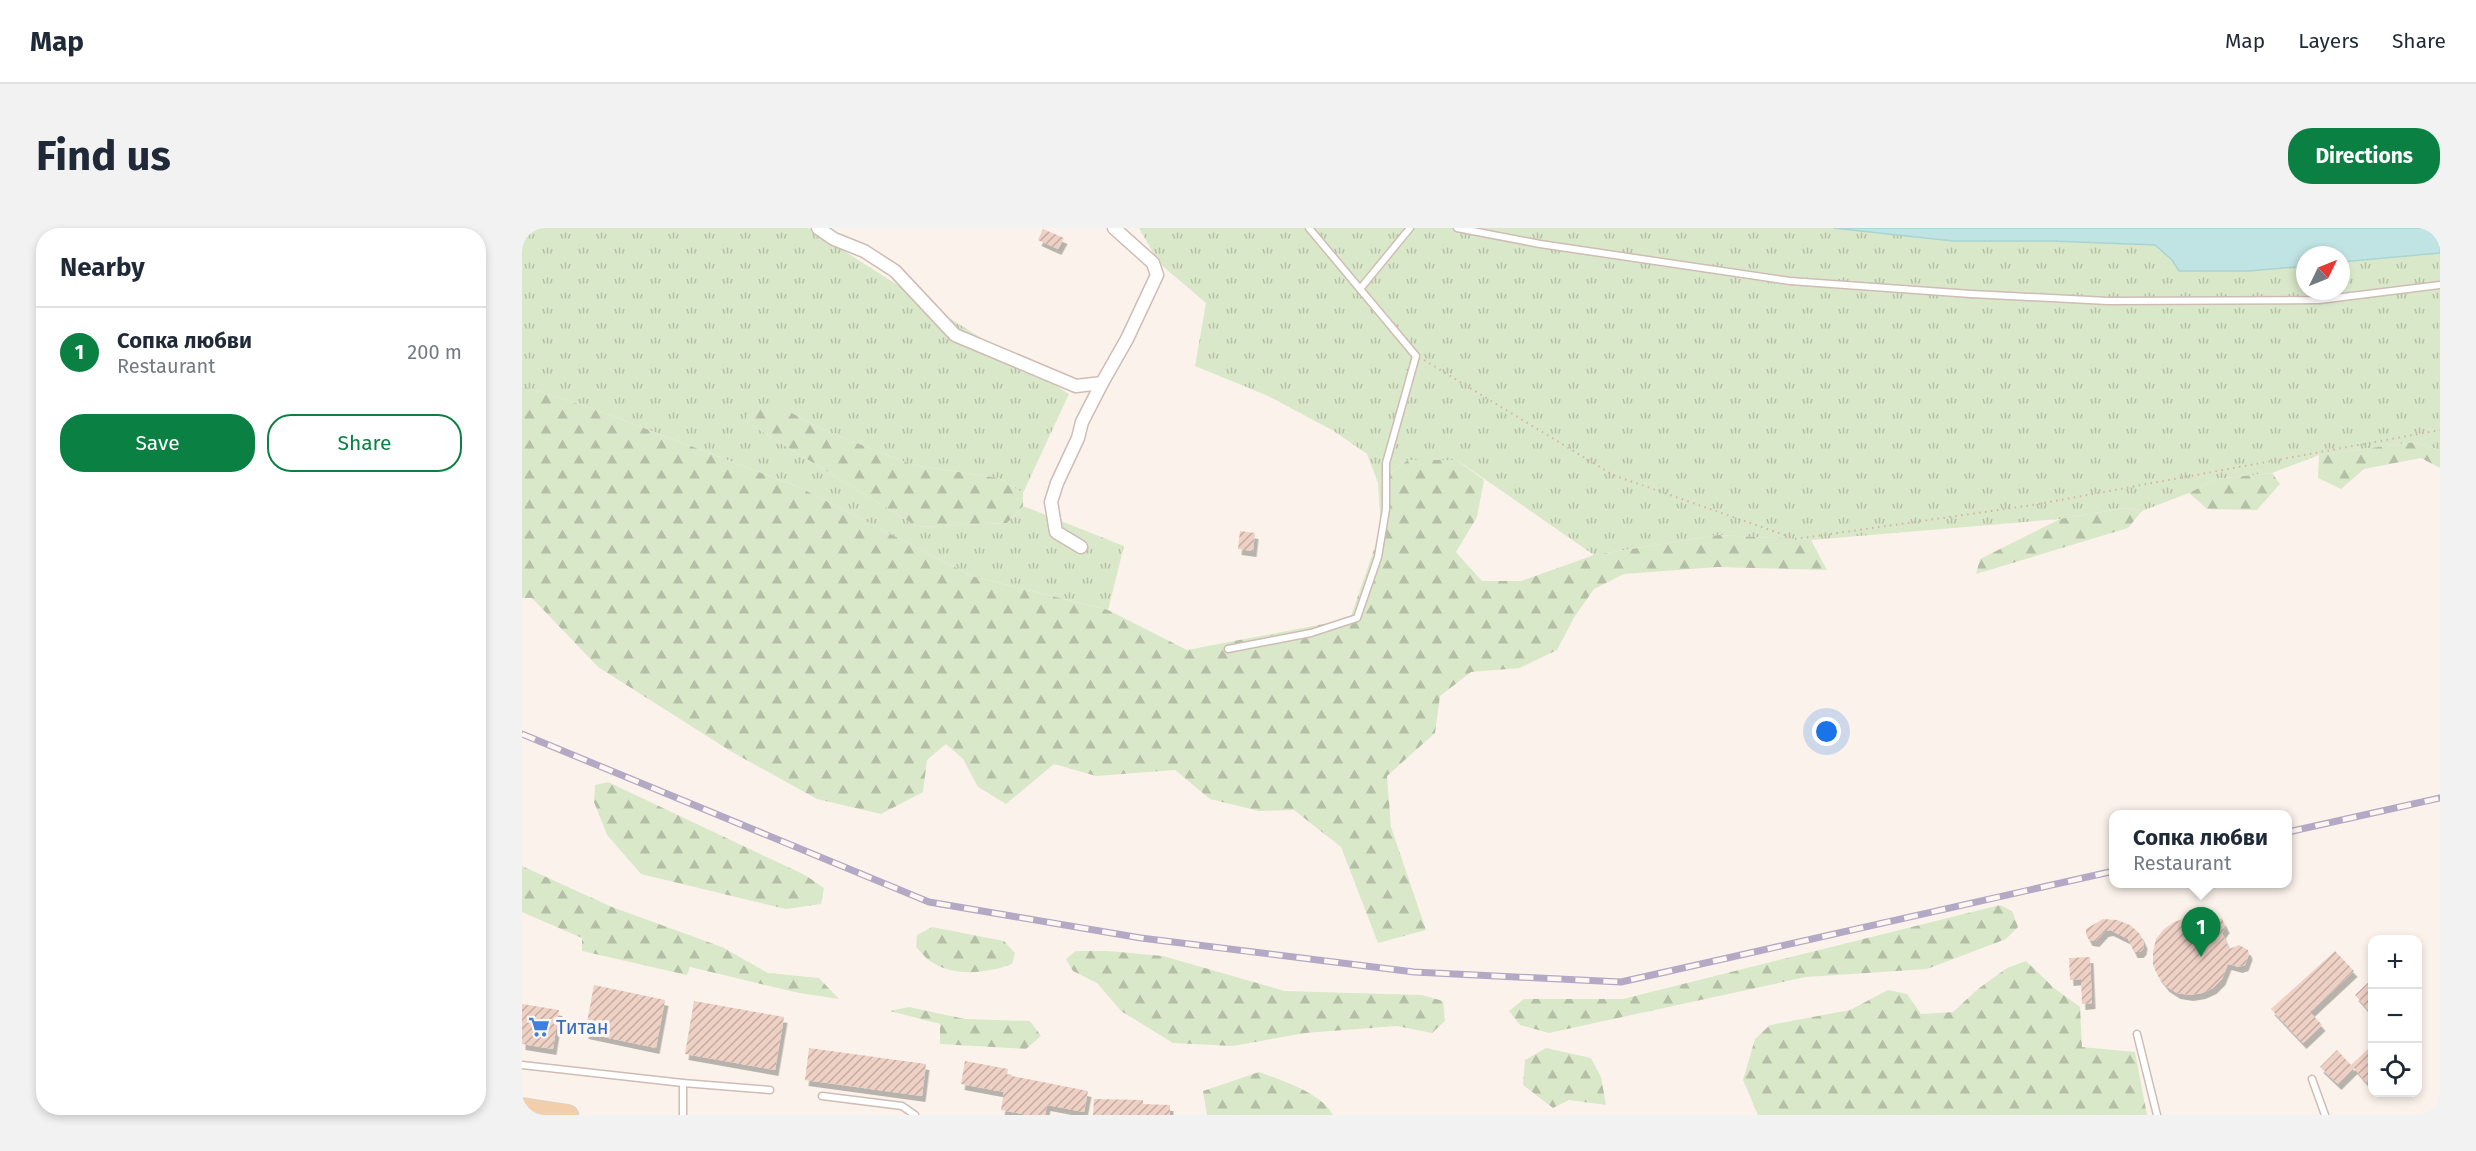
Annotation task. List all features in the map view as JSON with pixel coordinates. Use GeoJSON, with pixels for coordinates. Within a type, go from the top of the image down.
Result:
{"type":"FeatureCollection","features":[{"type":"Feature","properties":{"kind":"main road"},"geometry":{"type":"LineString","coordinates":[[522,1108],[568,1115]]}},
{"type":"Feature","properties":{"kind":"street"},"geometry":{"type":"LineString","coordinates":[[818,228],[834,239],[864,251],[895,271],[955,335],[1076,386],[1102,383]]}},
{"type":"Feature","properties":{"kind":"street"},"geometry":{"type":"LineString","coordinates":[[1081,547],[1056,532],[1052,502],[1057,483],[1078,438],[1082,422],[1127,339],[1157,275],[1153,263],[1114,228]]}},
{"type":"Feature","properties":{"kind":"lane"},"geometry":{"type":"LineString","coordinates":[[1228,649],[1311,633],[1357,618],[1378,556],[1386,509],[1386,463],[1416,356],[1309,228]]}},
{"type":"Feature","properties":{"kind":"lane"},"geometry":{"type":"LineString","coordinates":[[1360,289],[1410,228]]}},
{"type":"Feature","properties":{"kind":"lane"},"geometry":{"type":"LineString","coordinates":[[1457,228],[1540,244],[1790,280],[1971,294],[2108,301],[2319,300],[2440,285]]}},
{"type":"Feature","properties":{"kind":"lane"},"geometry":{"type":"LineString","coordinates":[[2137,1034],[2157,1115]]}},
{"type":"Feature","properties":{"kind":"lane"},"geometry":{"type":"LineString","coordinates":[[522,1065],[770,1090]]}},
{"type":"Feature","properties":{"kind":"lane"},"geometry":{"type":"LineString","coordinates":[[2312,1079],[2325,1115]]}},
{"type":"Feature","properties":{"kind":"lane"},"geometry":{"type":"LineString","coordinates":[[682,1115],[683,1083]]}},
{"type":"Feature","properties":{"kind":"lane"},"geometry":{"type":"LineString","coordinates":[[822,1096],[902,1106],[915,1115]]}},
{"type":"Feature","properties":{"kind":"path"},"geometry":{"type":"LineString","coordinates":[[1416,356],[1612,475],[1796,539],[2033,505],[2440,430]]}},
{"type":"Feature","properties":{"kind":"green space"},"geometry":{"type":"Polygon","coordinates":[[[522,228],[808,228],[1069,394],[1023,493],[998,478],[913,465],[821,429],[781,407],[745,421],[918,527],[1007,523],[1023,506],[1124,546],[1108,610],[972,576],[801,488],[594,409],[522,386],[522,228]]]}},
{"type":"Feature","properties":{"kind":"green space"},"geometry":{"type":"Polygon","coordinates":[[[1139,228],[1833,228],[1953,241],[2052,241],[2155,245],[2172,260],[2249,271],[2296,267],[2296,300],[2350,300],[2350,261],[2440,253],[2440,450],[2415,442],[2319,455],[2272,473],[2216,479],[2189,493],[2142,511],[2124,508],[2060,519],[1811,540],[1718,535],[1594,555],[1457,460],[1408,460],[1378,483],[1367,454],[1332,430],[1268,396],[1195,366],[1206,303],[1159,263],[1139,228]]]}},
{"type":"Feature","properties":{"kind":"green space"},"geometry":{"type":"Polygon","coordinates":[[[522,386],[594,409],[801,488],[972,576],[1108,610],[1187,650],[1350,619],[1381,529],[1378,483],[1408,460],[1457,460],[1484,480],[1477,517],[1456,552],[1482,581],[1521,581],[1594,555],[1718,535],[1811,540],[1827,570],[1717,567],[1624,574],[1594,589],[1575,616],[1557,650],[1520,668],[1471,672],[1440,696],[1435,733],[1387,776],[1391,827],[1426,930],[1378,943],[1341,847],[1294,810],[1259,811],[1210,799],[1175,770],[1096,776],[1054,764],[1006,804],[978,787],[963,759],[946,744],[927,760],[923,792],[881,814],[817,799],[732,752],[598,667],[532,598],[522,598],[522,386]]]}},
{"type":"Feature","properties":{"kind":"green space"},"geometry":{"type":"Polygon","coordinates":[[[750,406],[781,407],[821,429],[913,465],[998,478],[1023,493],[1023,506],[1007,523],[918,527],[745,421],[750,406]]]}},
{"type":"Feature","properties":{"kind":"green space"},"geometry":{"type":"Polygon","coordinates":[[[2415,442],[2440,450],[2440,468],[2421,458],[2364,469],[2341,489],[2318,478],[2319,455],[2415,442]]]}},
{"type":"Feature","properties":{"kind":"green space"},"geometry":{"type":"Polygon","coordinates":[[[2272,473],[2280,484],[2257,510],[2207,509],[2189,493],[2216,479],[2272,473]]]}},
{"type":"Feature","properties":{"kind":"green space"},"geometry":{"type":"Polygon","coordinates":[[[2124,508],[2142,511],[2128,528],[1976,574],[1980,559],[2060,519],[2124,508]]]}},
{"type":"Feature","properties":{"kind":"green space"},"geometry":{"type":"Polygon","coordinates":[[[608,782],[805,875],[824,888],[821,904],[786,909],[641,874],[607,835],[594,802],[595,785],[608,782]]]}},
{"type":"Feature","properties":{"kind":"green space"},"geometry":{"type":"Polygon","coordinates":[[[522,866],[612,907],[722,947],[768,973],[819,978],[839,999],[799,993],[690,967],[687,975],[582,951],[582,938],[522,912],[522,866]]]}},
{"type":"Feature","properties":{"kind":"green space"},"geometry":{"type":"Polygon","coordinates":[[[2000,905],[2012,911],[2018,927],[2006,939],[1927,969],[1806,977],[1549,1033],[1520,1025],[1509,1011],[1524,999],[1623,999],[2000,905]]]}},
{"type":"Feature","properties":{"kind":"green space"},"geometry":{"type":"Polygon","coordinates":[[[932,927],[1004,941],[1015,953],[1012,964],[993,970],[962,972],[933,963],[916,947],[917,935],[932,927]]]}},
{"type":"Feature","properties":{"kind":"green space"},"geometry":{"type":"Polygon","coordinates":[[[1076,951],[1108,951],[1163,956],[1285,991],[1422,995],[1443,1001],[1445,1021],[1432,1033],[1397,1026],[1305,1033],[1233,1046],[1173,1043],[1121,1011],[1097,983],[1073,971],[1066,959],[1076,951]]]}},
{"type":"Feature","properties":{"kind":"green space"},"geometry":{"type":"Polygon","coordinates":[[[2026,961],[2054,988],[2080,1007],[2082,1047],[2135,1052],[2147,1115],[1758,1115],[1743,1080],[1755,1039],[1770,1025],[1850,1010],[1888,990],[1907,994],[1921,1014],[1953,1012],[1978,989],[2007,968],[2026,961]]]}},
{"type":"Feature","properties":{"kind":"green space"},"geometry":{"type":"Polygon","coordinates":[[[909,1007],[965,1019],[1030,1021],[1041,1036],[1026,1049],[940,1044],[940,1024],[890,1011],[909,1007]]]}},
{"type":"Feature","properties":{"kind":"green space"},"geometry":{"type":"Polygon","coordinates":[[[1546,1048],[1591,1058],[1601,1077],[1606,1105],[1569,1100],[1553,1108],[1523,1085],[1525,1060],[1546,1048]]]}},
{"type":"Feature","properties":{"kind":"green space"},"geometry":{"type":"Polygon","coordinates":[[[1259,1072],[1311,1094],[1328,1107],[1333,1115],[1207,1115],[1203,1091],[1259,1072]]]}},
{"type":"Feature","properties":{"kind":"water"},"geometry":{"type":"Polygon","coordinates":[[[1833,228],[2440,228],[2440,253],[2350,261],[2350,246],[2296,246],[2296,267],[2249,271],[2179,271],[2172,260],[2155,245],[2052,241],[1953,241],[1833,228]]]}},
{"type":"Feature","properties":{"kind":"building"},"geometry":{"type":"Polygon","coordinates":[[[1043,229],[1064,238],[1058,249],[1038,240],[1043,229]]]}},
{"type":"Feature","properties":{"kind":"building"},"geometry":{"type":"Polygon","coordinates":[[[1240,531],[1255,533],[1253,551],[1238,549],[1240,531]]]}},
{"type":"Feature","properties":{"kind":"building"},"geometry":{"type":"Polygon","coordinates":[[[2186,918],[2211,923],[2217,918],[2222,919],[2226,927],[2222,933],[2229,949],[2239,945],[2248,950],[2249,954],[2245,965],[2239,967],[2228,964],[2222,979],[2213,988],[2190,995],[2177,993],[2166,986],[2153,965],[2156,939],[2174,922],[2186,918]]]}},
{"type":"Feature","properties":{"kind":"building"},"geometry":{"type":"Polygon","coordinates":[[[2103,919],[2117,920],[2130,925],[2140,934],[2144,943],[2143,949],[2140,952],[2134,952],[2128,939],[2110,930],[2105,931],[2096,941],[2089,940],[2086,929],[2103,919]]]}},
{"type":"Feature","properties":{"kind":"building"},"geometry":{"type":"Polygon","coordinates":[[[2335,951],[2354,971],[2310,1012],[2322,1025],[2303,1043],[2271,1009],[2335,951]]]}},
{"type":"Feature","properties":{"kind":"building"},"geometry":{"type":"Polygon","coordinates":[[[2090,957],[2092,1003],[2082,1004],[2081,979],[2070,980],[2069,958],[2090,957]]]}},
{"type":"Feature","properties":{"kind":"building"},"geometry":{"type":"Polygon","coordinates":[[[2368,983],[2368,1010],[2355,995],[2368,983]]]}},
{"type":"Feature","properties":{"kind":"building"},"geometry":{"type":"Polygon","coordinates":[[[594,985],[665,1000],[656,1048],[585,1033],[594,985]]]}},
{"type":"Feature","properties":{"kind":"building"},"geometry":{"type":"Polygon","coordinates":[[[694,1001],[784,1017],[775,1070],[685,1054],[694,1001]]]}},
{"type":"Feature","properties":{"kind":"building","name":"Титан"},"geometry":{"type":"Polygon","coordinates":[[[522,1004],[559,1010],[553,1049],[522,1044],[522,1004]]]}},
{"type":"Feature","properties":{"kind":"building"},"geometry":{"type":"Polygon","coordinates":[[[809,1048],[926,1064],[922,1096],[805,1080],[809,1048]]]}},
{"type":"Feature","properties":{"kind":"building"},"geometry":{"type":"Polygon","coordinates":[[[2368,1049],[2367,1083],[2354,1068],[2338,1084],[2320,1067],[2337,1050],[2351,1065],[2368,1049]]]}},
{"type":"Feature","properties":{"kind":"building"},"geometry":{"type":"Polygon","coordinates":[[[965,1061],[1008,1069],[1007,1075],[1088,1091],[1084,1112],[1047,1105],[1045,1115],[1028,1115],[1001,1110],[1004,1092],[961,1084],[965,1061]]]}},
{"type":"Feature","properties":{"kind":"building"},"geometry":{"type":"Polygon","coordinates":[[[1094,1099],[1143,1100],[1143,1104],[1170,1105],[1170,1115],[1093,1115],[1094,1099]]]}},
{"type":"Feature","properties":{"kind":"railway"},"geometry":{"type":"LineString","coordinates":[[522,734],[929,902],[1141,938],[1414,972],[1621,982],[2109,872]]}},
{"type":"Feature","properties":{"kind":"railway"},"geometry":{"type":"LineString","coordinates":[[2292,831],[2440,798]]}},
{"type":"Feature","properties":{"kind":"place","name":"Сопка любви"},"geometry":{"type":"Point","coordinates":[2201,957]}},
{"type":"Feature","properties":{"kind":"place","name":"Титан"},"geometry":{"type":"Point","coordinates":[539,1027]}}]}
